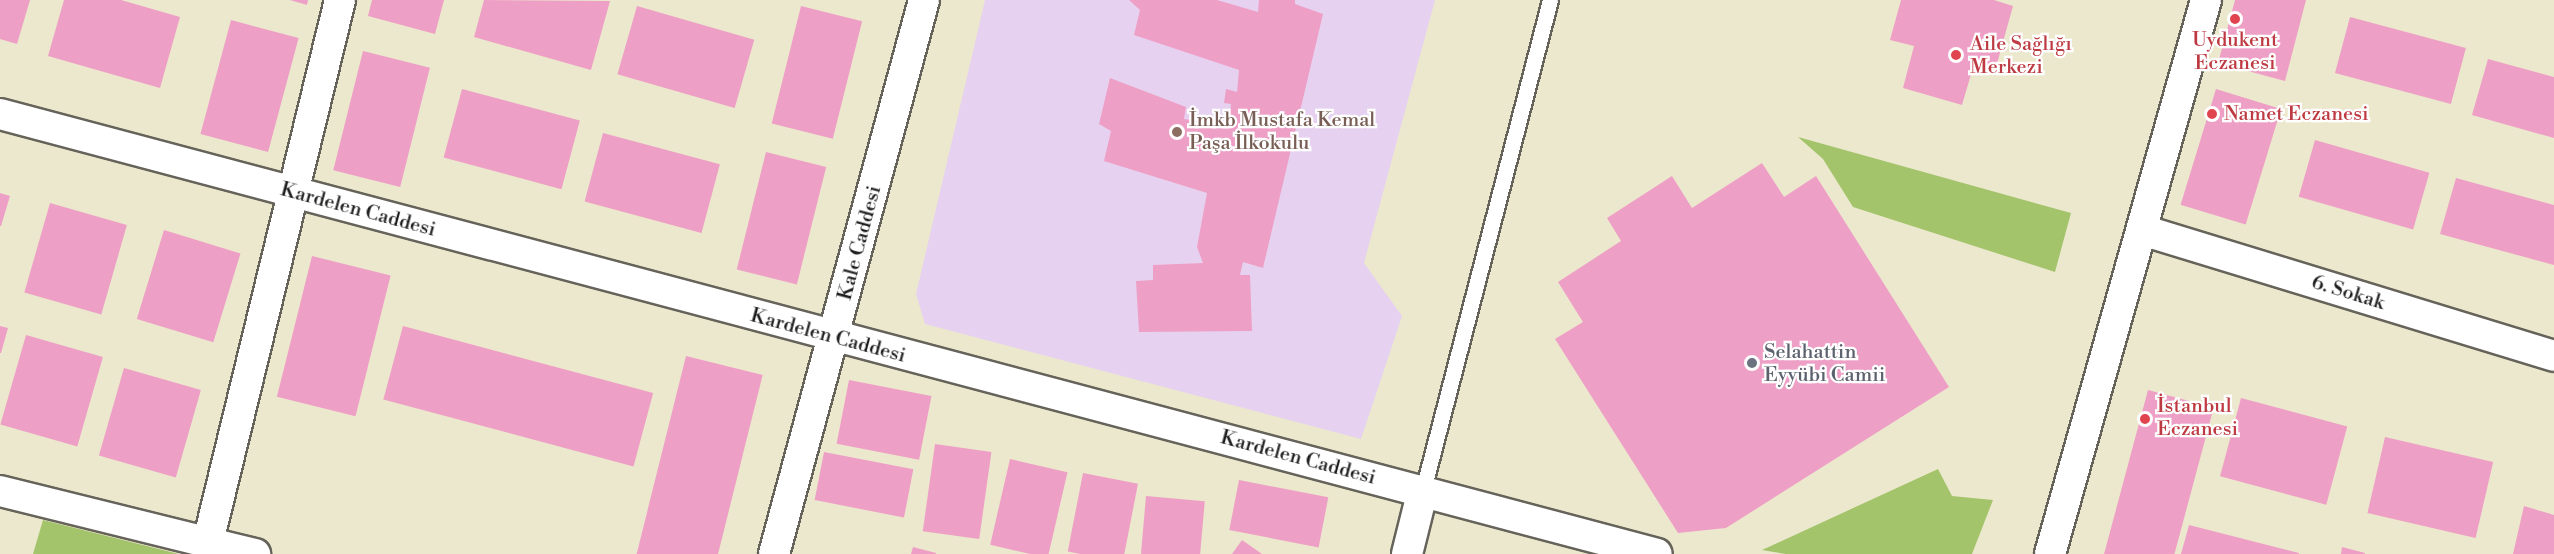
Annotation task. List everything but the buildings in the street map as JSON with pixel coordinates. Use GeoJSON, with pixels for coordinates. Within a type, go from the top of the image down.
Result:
{"type":"FeatureCollection","features":[{"type":"Feature","properties":{"kind":"street"},"geometry":{"type":"LineString","coordinates":[[208,542],[340,0]]}},
{"type":"Feature","properties":{"kind":"street","name":"Kale Caddesi"},"geometry":{"type":"LineString","coordinates":[[774,554],[835,338],[924,0]]}},
{"type":"Feature","properties":{"kind":"street"},"geometry":{"type":"LineString","coordinates":[[2050,554],[2206,0]]}},
{"type":"Feature","properties":{"kind":"street","name":"Kardelen Caddesi"},"geometry":{"type":"LineString","coordinates":[[0,114],[835,338],[1423,490],[1657,554]]}},
{"type":"Feature","properties":{"kind":"street","name":"6. Sokak"},"geometry":{"type":"LineString","coordinates":[[2142,230],[2554,356]]}},
{"type":"Feature","properties":{"kind":"street"},"geometry":{"type":"LineString","coordinates":[[1407,554],[1423,490]]}},
{"type":"Feature","properties":{"kind":"street"},"geometry":{"type":"LineString","coordinates":[[0,492],[255,554]]}},
{"type":"Feature","properties":{"kind":"lane"},"geometry":{"type":"LineString","coordinates":[[1423,490],[1550,0]]}},
{"type":"Feature","properties":{"kind":"shaded area","name":"İmkb Mustafa Kemal Paşa İlkokulu"},"geometry":{"type":"Polygon","coordinates":[[[985,0],[1435,0],[1364,263],[1402,316],[1361,439],[925,324],[916,294],[985,0]]]}},
{"type":"Feature","properties":{"kind":"green space"},"geometry":{"type":"Polygon","coordinates":[[[1798,137],[2071,213],[2055,272],[1853,207],[1823,159],[1798,137]]]}},
{"type":"Feature","properties":{"kind":"green space"},"geometry":{"type":"Polygon","coordinates":[[[1938,469],[1952,496],[1993,500],[1972,554],[1786,554],[1762,550],[1938,469]]]}},
{"type":"Feature","properties":{"kind":"green space"},"geometry":{"type":"Polygon","coordinates":[[[43,520],[179,554],[33,554],[43,520]]]}},
{"type":"Feature","properties":{"kind":"place","name":"Uydukent Eczanesi"},"geometry":{"type":"Point","coordinates":[2235,19]}},
{"type":"Feature","properties":{"kind":"place","name":"Aile Sağlığı Merkezi"},"geometry":{"type":"Point","coordinates":[1956,55]}},
{"type":"Feature","properties":{"kind":"place","name":"Namet Eczanesi"},"geometry":{"type":"Point","coordinates":[2212,114]}},
{"type":"Feature","properties":{"kind":"place","name":"İmkb Mustafa Kemal Paşa İlkokulu"},"geometry":{"type":"Point","coordinates":[1177,132]}},
{"type":"Feature","properties":{"kind":"place","name":"Selahattin Eyyübi Camii"},"geometry":{"type":"Point","coordinates":[1752,363]}},
{"type":"Feature","properties":{"kind":"place","name":"İstanbul Eczanesi"},"geometry":{"type":"Point","coordinates":[2145,419]}}]}
